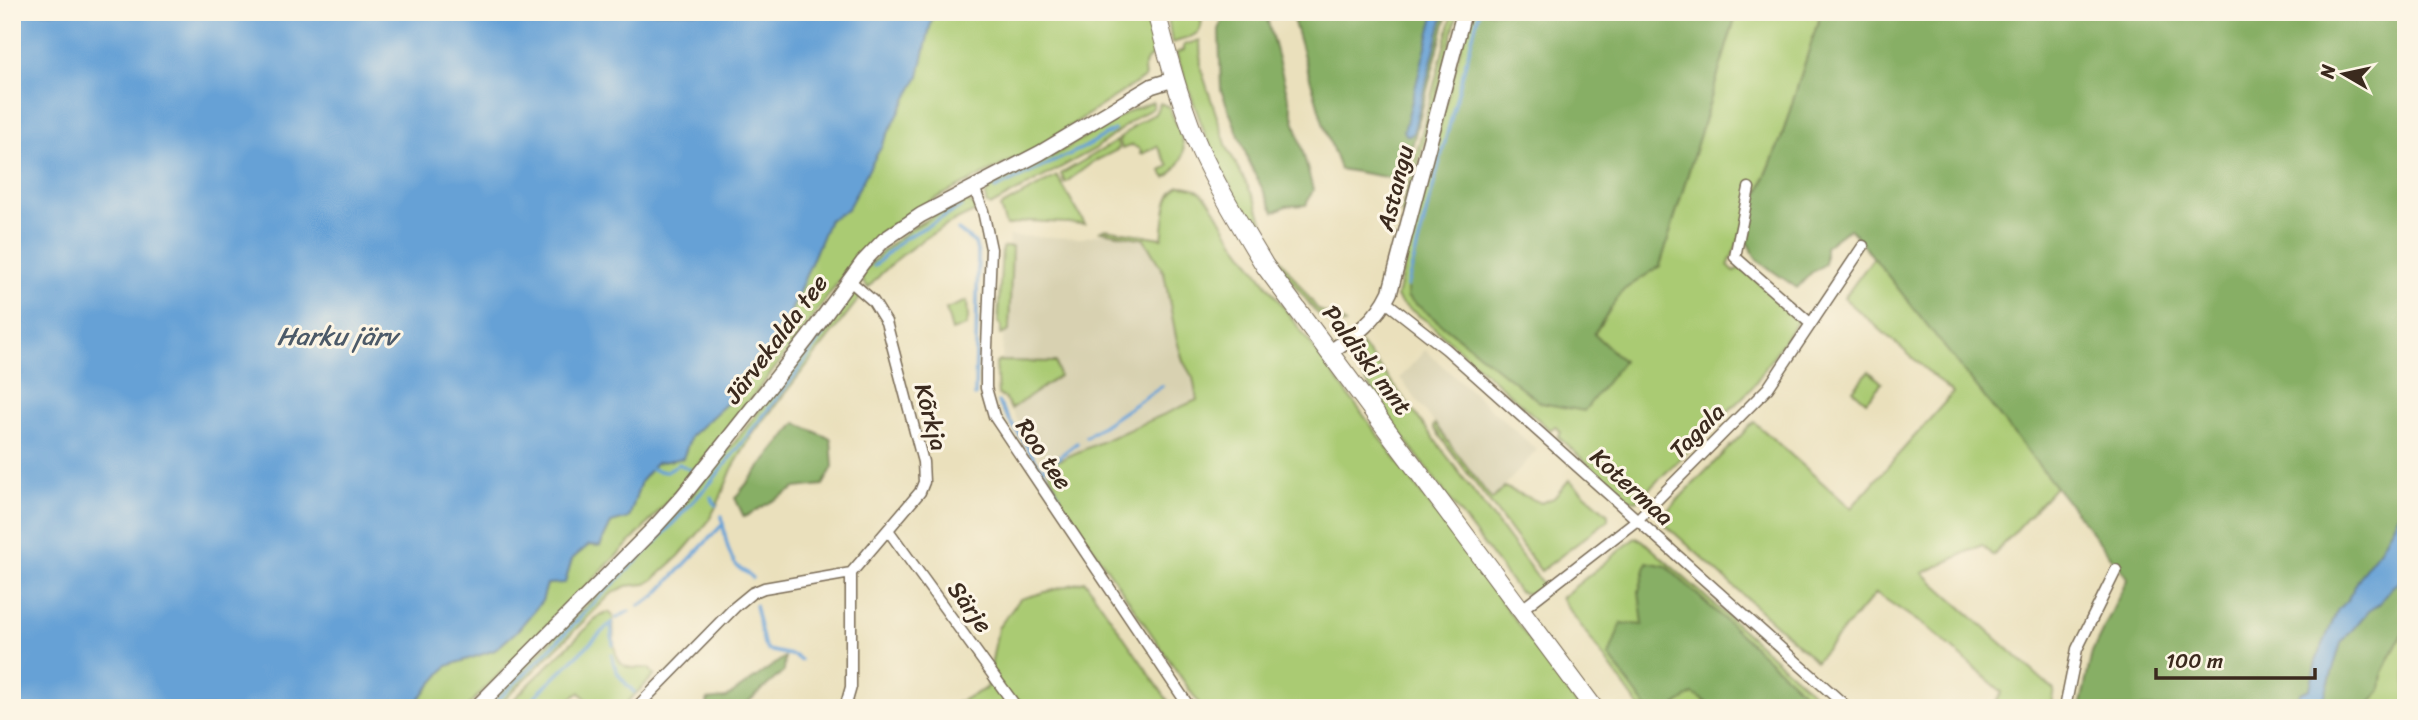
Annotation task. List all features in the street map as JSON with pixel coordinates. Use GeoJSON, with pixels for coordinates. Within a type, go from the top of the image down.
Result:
{"type":"FeatureCollection","features":[{"type":"Feature","properties":{"kind":"main road","name":"Paldiski mnt"},"geometry":{"type":"LineString","coordinates":[[1156,12],[1175,79],[1202,153],[1265,266],[1594,708]]}},
{"type":"Feature","properties":{"kind":"street","name":"Astangu"},"geometry":{"type":"LineString","coordinates":[[1330,352],[1370,323],[1386,302],[1404,245],[1464,12]]}},
{"type":"Feature","properties":{"kind":"street","name":"Järvekalda tee"},"geometry":{"type":"LineString","coordinates":[[476,708],[682,497],[808,338],[849,280],[873,251],[893,233],[921,215],[1040,153],[1152,86],[1175,79]]}},
{"type":"Feature","properties":{"kind":"street","name":"Roo tee"},"geometry":{"type":"LineString","coordinates":[[974,187],[983,211],[991,249],[985,372],[993,416],[1190,708]]}},
{"type":"Feature","properties":{"kind":"street"},"geometry":{"type":"LineString","coordinates":[[1749,188],[1735,257],[1811,324]]}},
{"type":"Feature","properties":{"kind":"street","name":"Tagala"},"geometry":{"type":"LineString","coordinates":[[1521,610],[1637,520],[1768,388],[1863,246]]}},
{"type":"Feature","properties":{"kind":"street","name":"Kõrkja"},"geometry":{"type":"LineString","coordinates":[[849,280],[873,301],[886,323],[923,462],[924,482],[920,492],[851,573]]}},
{"type":"Feature","properties":{"kind":"street","name":"Kotermaa"},"geometry":{"type":"LineString","coordinates":[[1386,302],[1426,331],[1848,708]]}},
{"type":"Feature","properties":{"kind":"street","name":"Särje"},"geometry":{"type":"LineString","coordinates":[[888,530],[1017,708]]}},
{"type":"Feature","properties":{"kind":"street"},"geometry":{"type":"LineString","coordinates":[[2065,708],[2077,649],[2116,570]]}},
{"type":"Feature","properties":{"kind":"street"},"geometry":{"type":"LineString","coordinates":[[636,708],[752,593],[764,588],[851,573],[851,687],[845,708]]}},
{"type":"Feature","properties":{"kind":"shaded area"},"geometry":{"type":"Polygon","coordinates":[[[1107,232],[1169,244],[1197,400],[1046,466],[1000,393],[1009,236],[1082,238],[1107,232]]]}},
{"type":"Feature","properties":{"kind":"shaded area"},"geometry":{"type":"Polygon","coordinates":[[[1425,350],[1537,450],[1492,500],[1400,378],[1425,350]]]}},
{"type":"Feature","properties":{"kind":"green space"},"geometry":{"type":"Polygon","coordinates":[[[895,12],[1145,12],[1156,52],[1146,63],[1145,77],[1037,148],[932,200],[881,232],[849,267],[790,349],[702,461],[645,527],[466,708],[411,708],[447,666],[495,650],[542,601],[547,584],[564,582],[572,559],[589,545],[600,546],[611,523],[629,518],[641,481],[656,463],[683,458],[691,436],[739,392],[786,323],[829,219],[895,12]]]}},
{"type":"Feature","properties":{"kind":"green space"},"geometry":{"type":"Polygon","coordinates":[[[1167,12],[1200,12],[1202,20],[1199,31],[1191,37],[1172,43],[1167,12]]]}},
{"type":"Feature","properties":{"kind":"green space"},"geometry":{"type":"Polygon","coordinates":[[[1225,12],[1264,12],[1267,18],[1313,190],[1306,205],[1286,206],[1274,212],[1250,164],[1221,90],[1219,30],[1225,12]]]}},
{"type":"Feature","properties":{"kind":"green space"},"geometry":{"type":"Polygon","coordinates":[[[1291,12],[1448,12],[1403,180],[1340,169],[1323,123],[1291,12]]]}},
{"type":"Feature","properties":{"kind":"green space"},"geometry":{"type":"Polygon","coordinates":[[[1453,12],[1458,12],[1405,215],[1401,213],[1453,12]]]}},
{"type":"Feature","properties":{"kind":"green space"},"geometry":{"type":"Polygon","coordinates":[[[1470,12],[1479,12],[1407,286],[1594,334],[1622,291],[1660,265],[1737,12],[1821,12],[1781,139],[1728,266],[1734,272],[1741,266],[1799,319],[1750,390],[1637,501],[1628,500],[1558,437],[1561,432],[1555,426],[1550,430],[1397,297],[1470,12]]]}},
{"type":"Feature","properties":{"kind":"green space"},"geometry":{"type":"Polygon","coordinates":[[[1479,12],[1737,12],[1660,266],[1622,291],[1594,334],[1623,361],[1584,411],[1541,403],[1407,297],[1407,286],[1479,12]]]}},
{"type":"Feature","properties":{"kind":"green space"},"geometry":{"type":"Polygon","coordinates":[[[1821,12],[2406,12],[2406,501],[2381,548],[2363,571],[2348,599],[2338,609],[2316,661],[2310,689],[2300,693],[2292,708],[2080,708],[2092,652],[2128,578],[1850,228],[1825,247],[1825,264],[1811,273],[1797,288],[1757,260],[1742,233],[1781,139],[1821,12]]]}},
{"type":"Feature","properties":{"kind":"green space"},"geometry":{"type":"Polygon","coordinates":[[[1200,40],[1201,69],[1227,147],[1256,202],[1275,252],[1317,308],[1345,324],[1329,322],[1316,312],[1265,247],[1221,169],[1206,137],[1176,53],[1184,50],[1184,45],[1200,40]]]}},
{"type":"Feature","properties":{"kind":"green space"},"geometry":{"type":"Polygon","coordinates":[[[1153,102],[1153,108],[1095,149],[990,206],[986,203],[986,194],[992,186],[1045,160],[1130,111],[1153,102]]]}},
{"type":"Feature","properties":{"kind":"green space"},"geometry":{"type":"Polygon","coordinates":[[[1160,103],[1169,107],[1183,144],[1181,161],[1166,178],[1161,171],[1169,166],[1157,146],[1140,154],[1141,150],[1132,145],[1122,149],[1119,139],[1139,122],[1155,114],[1160,103]]]}},
{"type":"Feature","properties":{"kind":"green space"},"geometry":{"type":"Polygon","coordinates":[[[1117,141],[1119,149],[1093,162],[1065,183],[1061,174],[1117,141]]]}},
{"type":"Feature","properties":{"kind":"green space"},"geometry":{"type":"Polygon","coordinates":[[[1057,176],[1085,224],[1028,221],[1006,226],[1000,207],[1057,176]]]}},
{"type":"Feature","properties":{"kind":"green space"},"geometry":{"type":"Polygon","coordinates":[[[1180,186],[1197,190],[1210,201],[1228,232],[1580,708],[1202,708],[1065,507],[1046,466],[1197,400],[1193,378],[1183,361],[1176,337],[1164,273],[1144,239],[1101,231],[1105,229],[1162,238],[1170,195],[1180,186]]]}},
{"type":"Feature","properties":{"kind":"green space"},"geometry":{"type":"Polygon","coordinates":[[[964,200],[973,204],[976,211],[918,244],[891,264],[868,288],[862,280],[863,272],[887,248],[921,222],[964,200]]]}},
{"type":"Feature","properties":{"kind":"green space"},"geometry":{"type":"Polygon","coordinates":[[[1012,247],[1009,331],[1001,335],[998,322],[1002,248],[1012,247]]]}},
{"type":"Feature","properties":{"kind":"green space"},"geometry":{"type":"Polygon","coordinates":[[[1874,257],[2056,486],[1993,556],[1982,545],[1923,573],[2054,690],[2050,708],[2004,708],[1996,701],[2002,692],[1932,631],[1876,593],[1816,661],[1659,519],[1754,422],[1851,508],[1953,393],[1844,298],[1874,257]]]}},
{"type":"Feature","properties":{"kind":"green space"},"geometry":{"type":"Polygon","coordinates":[[[850,292],[862,295],[753,434],[732,469],[708,522],[679,556],[646,584],[626,586],[611,594],[496,708],[484,708],[675,515],[735,442],[850,292]]]}},
{"type":"Feature","properties":{"kind":"green space"},"geometry":{"type":"Polygon","coordinates":[[[967,301],[966,326],[952,331],[946,309],[967,301]]]}},
{"type":"Feature","properties":{"kind":"green space"},"geometry":{"type":"Polygon","coordinates":[[[1361,344],[1544,586],[1531,593],[1518,591],[1392,422],[1361,373],[1358,358],[1361,344]]]}},
{"type":"Feature","properties":{"kind":"green space"},"geometry":{"type":"Polygon","coordinates":[[[1056,362],[1059,376],[1011,409],[1004,397],[998,395],[996,363],[1056,362]]]}},
{"type":"Feature","properties":{"kind":"green space"},"geometry":{"type":"Polygon","coordinates":[[[1869,371],[1882,383],[1866,401],[1853,390],[1869,371]]]}},
{"type":"Feature","properties":{"kind":"green space"},"geometry":{"type":"Polygon","coordinates":[[[796,423],[831,439],[833,467],[823,485],[796,488],[744,517],[735,498],[796,423]]]}},
{"type":"Feature","properties":{"kind":"green space"},"geometry":{"type":"Polygon","coordinates":[[[1435,424],[1492,500],[1504,487],[1541,503],[1554,498],[1569,480],[1608,514],[1608,520],[1541,571],[1433,427],[1435,424]]]}},
{"type":"Feature","properties":{"kind":"green space"},"geometry":{"type":"Polygon","coordinates":[[[1635,538],[1642,540],[1830,708],[1640,708],[1561,598],[1635,538]]]}},
{"type":"Feature","properties":{"kind":"green space"},"geometry":{"type":"Polygon","coordinates":[[[1647,562],[1666,566],[1821,708],[1715,708],[1693,694],[1676,705],[1678,708],[1647,708],[1609,656],[1621,623],[1643,625],[1639,591],[1647,562]]]}},
{"type":"Feature","properties":{"kind":"green space"},"geometry":{"type":"Polygon","coordinates":[[[2406,563],[2406,626],[2383,672],[2381,690],[2371,702],[2370,708],[2321,708],[2341,643],[2368,611],[2379,604],[2400,581],[2406,563]]]}},
{"type":"Feature","properties":{"kind":"green space"},"geometry":{"type":"Polygon","coordinates":[[[1085,581],[1173,708],[946,708],[987,688],[998,628],[1020,599],[1085,581]]]}},
{"type":"Feature","properties":{"kind":"green space"},"geometry":{"type":"Polygon","coordinates":[[[609,612],[613,616],[617,657],[625,666],[648,668],[655,675],[621,708],[587,708],[590,704],[580,692],[558,708],[505,708],[600,615],[609,612]]]}},
{"type":"Feature","properties":{"kind":"green space"},"geometry":{"type":"Polygon","coordinates":[[[2406,626],[2406,708],[2370,708],[2371,702],[2381,690],[2383,672],[2406,626]]]}},
{"type":"Feature","properties":{"kind":"green space"},"geometry":{"type":"Polygon","coordinates":[[[785,657],[784,671],[741,708],[708,707],[707,700],[726,698],[785,657]]]}},
{"type":"Feature","properties":{"kind":"water","name":"Harku järv"},"geometry":{"type":"Polygon","coordinates":[[[12,12],[933,14],[919,76],[847,210],[829,220],[786,323],[739,392],[691,436],[683,458],[656,463],[641,481],[629,518],[611,523],[600,546],[589,545],[572,559],[565,583],[547,584],[542,601],[517,631],[495,650],[447,666],[411,708],[12,708],[12,12]]]}},
{"type":"Feature","properties":{"kind":"water"},"geometry":{"type":"Polygon","coordinates":[[[1435,12],[1444,12],[1410,136],[1404,131],[1435,12]]]}},
{"type":"Feature","properties":{"kind":"water"},"geometry":{"type":"Polygon","coordinates":[[[2406,501],[2406,563],[2400,581],[2379,604],[2368,611],[2341,643],[2321,708],[2292,708],[2300,693],[2310,689],[2316,661],[2338,609],[2348,599],[2363,571],[2381,548],[2406,501]]]}},
{"type":"Feature","properties":{"kind":"waterway"},"geometry":{"type":"LineString","coordinates":[[1407,286],[1479,12]]}},
{"type":"Feature","properties":{"kind":"waterway"},"geometry":{"type":"LineString","coordinates":[[995,189],[1085,147],[1114,130]]}},
{"type":"Feature","properties":{"kind":"waterway"},"geometry":{"type":"LineString","coordinates":[[874,266],[902,240],[961,207]]}},
{"type":"Feature","properties":{"kind":"waterway"},"geometry":{"type":"LineString","coordinates":[[958,230],[975,243],[978,255],[975,396]]}},
{"type":"Feature","properties":{"kind":"waterway"},"geometry":{"type":"LineString","coordinates":[[489,708],[654,544],[712,481],[795,375],[848,298]]}},
{"type":"Feature","properties":{"kind":"waterway"},"geometry":{"type":"LineString","coordinates":[[1086,437],[1162,386]]}},
{"type":"Feature","properties":{"kind":"waterway"},"geometry":{"type":"LineString","coordinates":[[998,402],[1059,496]]}},
{"type":"Feature","properties":{"kind":"waterway"},"geometry":{"type":"LineString","coordinates":[[1043,469],[1077,443]]}},
{"type":"Feature","properties":{"kind":"waterway"},"geometry":{"type":"LineString","coordinates":[[651,469],[665,472],[679,464],[693,471]]}},
{"type":"Feature","properties":{"kind":"waterway"},"geometry":{"type":"LineString","coordinates":[[711,497],[716,505]]}},
{"type":"Feature","properties":{"kind":"waterway"},"geometry":{"type":"LineString","coordinates":[[722,516],[731,556],[738,567],[753,578]]}},
{"type":"Feature","properties":{"kind":"waterway"},"geometry":{"type":"LineString","coordinates":[[639,606],[654,597],[723,524]]}},
{"type":"Feature","properties":{"kind":"waterway"},"geometry":{"type":"LineString","coordinates":[[755,605],[764,644],[768,650],[801,660]]}},
{"type":"Feature","properties":{"kind":"waterway"},"geometry":{"type":"LineString","coordinates":[[617,618],[629,611]]}},
{"type":"Feature","properties":{"kind":"waterway"},"geometry":{"type":"LineString","coordinates":[[523,708],[612,622]]}},
{"type":"Feature","properties":{"kind":"waterway"},"geometry":{"type":"LineString","coordinates":[[611,623],[613,645]]}},
{"type":"Feature","properties":{"kind":"waterway"},"geometry":{"type":"LineString","coordinates":[[612,655],[617,671],[634,692]]}}]}
